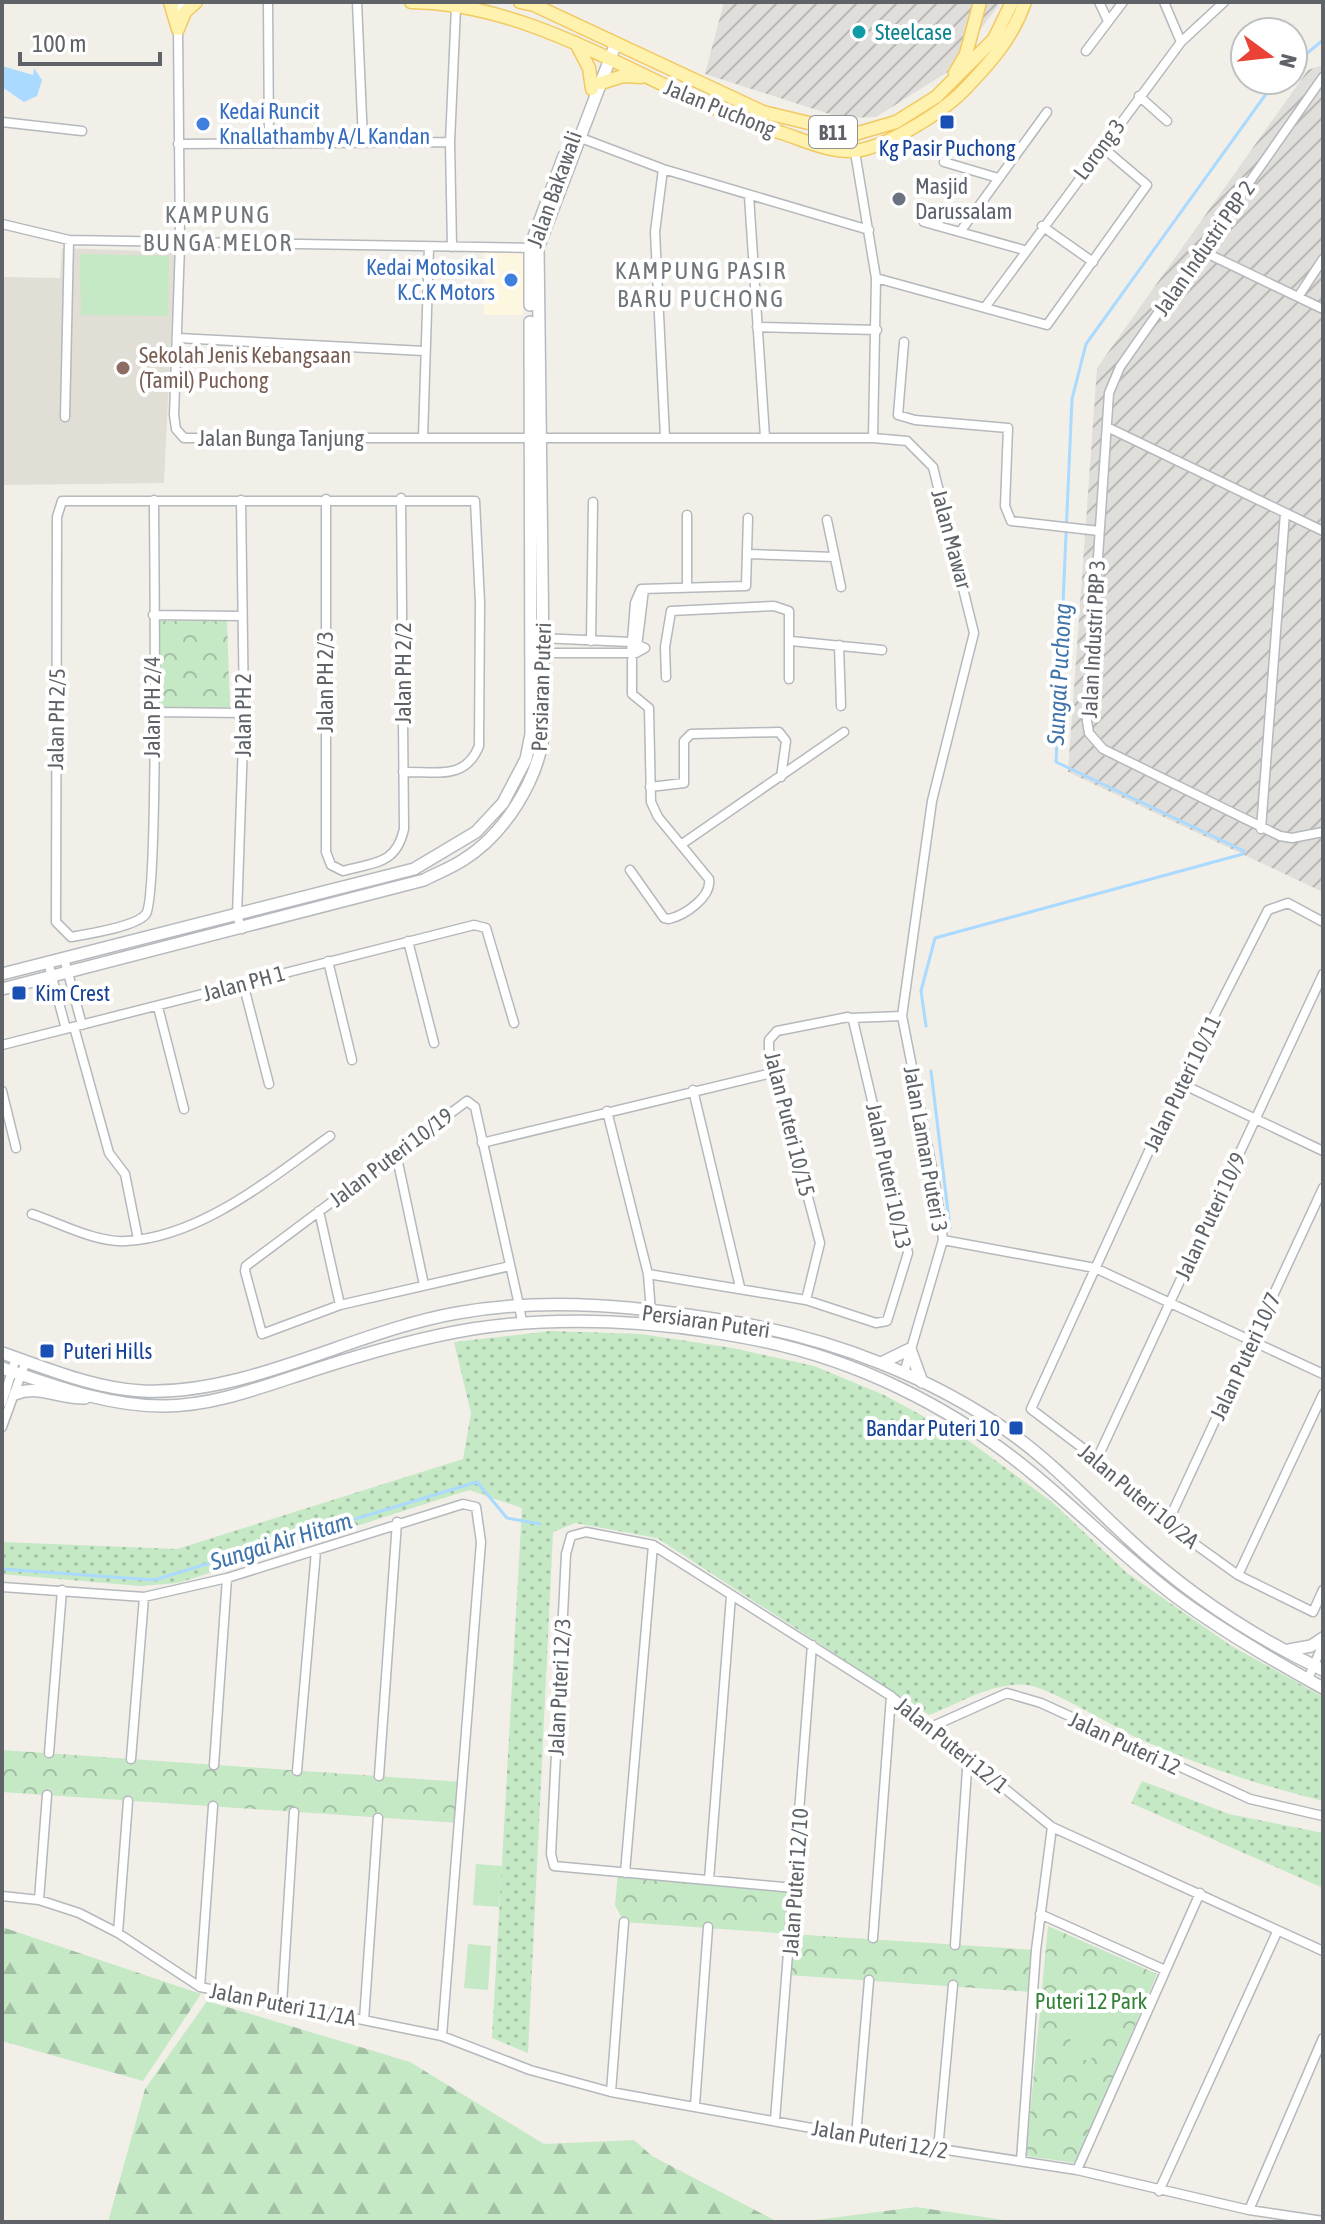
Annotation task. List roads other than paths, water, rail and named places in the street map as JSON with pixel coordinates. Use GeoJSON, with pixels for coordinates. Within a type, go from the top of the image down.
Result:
{"type":"FeatureCollection","features":[{"type":"Feature","properties":{"kind":"main road"},"geometry":{"type":"LineString","coordinates":[[170,2],[178,29]]}},
{"type":"Feature","properties":{"kind":"main road"},"geometry":{"type":"LineString","coordinates":[[178,29],[185,12],[196,2]]}},
{"type":"Feature","properties":{"kind":"main road","name":"Jalan Puchong"},"geometry":{"type":"LineString","coordinates":[[411,2],[456,7],[529,23],[748,123],[855,152]]}},
{"type":"Feature","properties":{"kind":"main road","name":"Jalan Puchong"},"geometry":{"type":"LineString","coordinates":[[520,2],[534,5],[614,42],[706,89],[763,112],[842,134],[869,132],[896,122],[936,97],[994,39],[1012,2]]}},
{"type":"Feature","properties":{"kind":"main road"},"geometry":{"type":"LineString","coordinates":[[936,97],[966,54],[981,2]]}},
{"type":"Feature","properties":{"kind":"main road","name":"B11"},"geometry":{"type":"LineString","coordinates":[[855,152],[934,116],[952,102],[1008,40],[1025,2]]}},
{"type":"Feature","properties":{"kind":"main road","name":"Jalan Bakawali"},"geometry":{"type":"LineString","coordinates":[[535,438],[534,248],[614,42]]}},
{"type":"Feature","properties":{"kind":"main road"},"geometry":{"type":"LineString","coordinates":[[576,43],[586,58],[597,86],[623,76],[648,78]]}},
{"type":"Feature","properties":{"kind":"main road","name":"Persiaran Puteri"},"geometry":{"type":"LineString","coordinates":[[2,989],[424,880],[465,859],[481,846],[515,806],[538,763],[544,732],[545,638],[535,438]]}},
{"type":"Feature","properties":{"kind":"main road","name":"Persiaran Puteri"},"geometry":{"type":"LineString","coordinates":[[2,974],[414,869],[476,832],[503,803],[526,759],[531,734],[535,438]]}},
{"type":"Feature","properties":{"kind":"main road","name":"Persiaran Puteri"},"geometry":{"type":"LineString","coordinates":[[2,1353],[113,1387],[173,1391],[236,1378],[412,1322],[519,1305],[575,1304],[651,1312],[786,1333],[904,1373],[1012,1434],[1170,1574],[1233,1619],[1318,1667]]}},
{"type":"Feature","properties":{"kind":"main road","name":"Persiaran Puteri"},"geometry":{"type":"LineString","coordinates":[[12,1371],[93,1398],[129,1404],[194,1404],[423,1339],[522,1322],[628,1324],[718,1333],[796,1348],[880,1378],[1006,1452],[1178,1598],[1258,1652],[1323,1688]]}},
{"type":"Feature","properties":{"kind":"main road"},"geometry":{"type":"LineString","coordinates":[[881,1363],[910,1349],[923,1383]]}},
{"type":"Feature","properties":{"kind":"main road"},"geometry":{"type":"LineString","coordinates":[[880,1378],[904,1373],[927,1403]]}},
{"type":"Feature","properties":{"kind":"main road"},"geometry":{"type":"LineString","coordinates":[[15,1394],[30,1388],[67,1399],[93,1398]]}},
{"type":"Feature","properties":{"kind":"main road"},"geometry":{"type":"LineString","coordinates":[[1289,1650],[1323,1641]]}},
{"type":"Feature","properties":{"kind":"street","name":"Jalan Bunga Tanjung"},"geometry":{"type":"LineString","coordinates":[[182,2],[178,29],[180,245],[176,429],[184,438],[535,438]]}},
{"type":"Feature","properties":{"kind":"street"},"geometry":{"type":"LineString","coordinates":[[268,2],[269,143]]}},
{"type":"Feature","properties":{"kind":"street"},"geometry":{"type":"LineString","coordinates":[[357,2],[363,141]]}},
{"type":"Feature","properties":{"kind":"street"},"geometry":{"type":"LineString","coordinates":[[1099,2],[1108,21]]}},
{"type":"Feature","properties":{"kind":"street"},"geometry":{"type":"LineString","coordinates":[[1086,51],[1123,2]]}},
{"type":"Feature","properties":{"kind":"street"},"geometry":{"type":"LineString","coordinates":[[1164,2],[1181,42]]}},
{"type":"Feature","properties":{"kind":"street","name":"Lorong 3"},"geometry":{"type":"LineString","coordinates":[[986,306],[1024,250],[1181,42],[1224,2]]}},
{"type":"Feature","properties":{"kind":"street"},"geometry":{"type":"LineString","coordinates":[[452,247],[450,142],[456,7]]}},
{"type":"Feature","properties":{"kind":"street","name":"Jalan Industri PBP 2"},"geometry":{"type":"LineString","coordinates":[[1107,427],[1109,393],[1120,367],[1323,77]]}},
{"type":"Feature","properties":{"kind":"street"},"geometry":{"type":"LineString","coordinates":[[1139,96],[1167,121]]}},
{"type":"Feature","properties":{"kind":"street"},"geometry":{"type":"LineString","coordinates":[[960,232],[1047,112]]}},
{"type":"Feature","properties":{"kind":"street"},"geometry":{"type":"LineString","coordinates":[[2,122],[82,131]]}},
{"type":"Feature","properties":{"kind":"street"},"geometry":{"type":"LineString","coordinates":[[576,137],[663,169],[869,230]]}},
{"type":"Feature","properties":{"kind":"street"},"geometry":{"type":"LineString","coordinates":[[178,144],[450,142]]}},
{"type":"Feature","properties":{"kind":"street"},"geometry":{"type":"LineString","coordinates":[[876,278],[1047,325],[1147,185],[1101,146]]}},
{"type":"Feature","properties":{"kind":"street"},"geometry":{"type":"LineString","coordinates":[[855,152],[876,278],[873,438]]}},
{"type":"Feature","properties":{"kind":"street"},"geometry":{"type":"LineString","coordinates":[[944,162],[998,178]]}},
{"type":"Feature","properties":{"kind":"street"},"geometry":{"type":"LineString","coordinates":[[663,169],[655,232],[665,437]]}},
{"type":"Feature","properties":{"kind":"street"},"geometry":{"type":"LineString","coordinates":[[749,196],[765,437]]}},
{"type":"Feature","properties":{"kind":"street"},"geometry":{"type":"LineString","coordinates":[[924,222],[1024,250]]}},
{"type":"Feature","properties":{"kind":"street"},"geometry":{"type":"LineString","coordinates":[[2,224],[69,240],[180,245],[534,248]]}},
{"type":"Feature","properties":{"kind":"street"},"geometry":{"type":"LineString","coordinates":[[1042,226],[1093,262]]}},
{"type":"Feature","properties":{"kind":"street"},"geometry":{"type":"LineString","coordinates":[[65,417],[69,240]]}},
{"type":"Feature","properties":{"kind":"street"},"geometry":{"type":"LineString","coordinates":[[423,438],[429,247]]}},
{"type":"Feature","properties":{"kind":"street"},"geometry":{"type":"LineString","coordinates":[[1202,251],[1323,309]]}},
{"type":"Feature","properties":{"kind":"street"},"geometry":{"type":"LineString","coordinates":[[1298,297],[1323,259]]}},
{"type":"Feature","properties":{"kind":"street"},"geometry":{"type":"LineString","coordinates":[[757,327],[877,330]]}},
{"type":"Feature","properties":{"kind":"street"},"geometry":{"type":"LineString","coordinates":[[178,338],[424,351]]}},
{"type":"Feature","properties":{"kind":"street"},"geometry":{"type":"LineString","coordinates":[[904,342],[898,415],[915,420],[1008,428],[1005,506],[1011,521],[1099,531]]}},
{"type":"Feature","properties":{"kind":"street"},"geometry":{"type":"LineString","coordinates":[[1107,427],[1323,531]]}},
{"type":"Feature","properties":{"kind":"street","name":"Jalan Industri PBP 3"},"geometry":{"type":"LineString","coordinates":[[1107,427],[1089,733],[1103,749],[1261,829],[1292,838],[1323,832]]}},
{"type":"Feature","properties":{"kind":"street","name":"Jalan Mawar"},"geometry":{"type":"LineString","coordinates":[[535,438],[873,438],[907,441],[933,467],[974,633],[932,801],[902,1016]]}},
{"type":"Feature","properties":{"kind":"street"},"geometry":{"type":"LineString","coordinates":[[154,500],[401,498],[475,501],[480,602],[479,746],[473,762],[462,771],[403,772]]}},
{"type":"Feature","properties":{"kind":"street","name":"Jalan PH 2/2"},"geometry":{"type":"LineString","coordinates":[[400,847],[404,829],[401,498]]}},
{"type":"Feature","properties":{"kind":"street","name":"Jalan PH 2/3"},"geometry":{"type":"LineString","coordinates":[[326,499],[326,852],[331,865],[343,871],[391,858],[400,847]]}},
{"type":"Feature","properties":{"kind":"street","name":"Jalan PH 2/5"},"geometry":{"type":"LineString","coordinates":[[145,914],[138,921],[71,937],[61,931],[56,922],[58,507],[62,501],[154,500]]}},
{"type":"Feature","properties":{"kind":"street","name":"Jalan PH 2/4"},"geometry":{"type":"LineString","coordinates":[[145,914],[153,827],[154,500]]}},
{"type":"Feature","properties":{"kind":"street","name":"Jalan PH 2"},"geometry":{"type":"LineString","coordinates":[[241,500],[244,713],[237,916],[242,929]]}},
{"type":"Feature","properties":{"kind":"street"},"geometry":{"type":"LineString","coordinates":[[591,651],[593,502]]}},
{"type":"Feature","properties":{"kind":"street"},"geometry":{"type":"LineString","coordinates":[[1261,829],[1285,513]]}},
{"type":"Feature","properties":{"kind":"street"},"geometry":{"type":"LineString","coordinates":[[687,515],[687,586]]}},
{"type":"Feature","properties":{"kind":"street"},"geometry":{"type":"LineString","coordinates":[[630,870],[664,918],[674,919],[707,895],[711,887],[709,879],[658,817],[650,787],[649,708],[632,694],[635,599],[644,589],[746,586],[748,518]]}},
{"type":"Feature","properties":{"kind":"street"},"geometry":{"type":"LineString","coordinates":[[827,520],[841,587]]}},
{"type":"Feature","properties":{"kind":"street"},"geometry":{"type":"LineString","coordinates":[[747,554],[834,557]]}},
{"type":"Feature","properties":{"kind":"street"},"geometry":{"type":"LineString","coordinates":[[666,677],[665,647],[671,611],[782,607],[789,611],[789,679]]}},
{"type":"Feature","properties":{"kind":"street"},"geometry":{"type":"LineString","coordinates":[[153,615],[242,616]]}},
{"type":"Feature","properties":{"kind":"street"},"geometry":{"type":"LineString","coordinates":[[531,638],[591,639],[635,650]]}},
{"type":"Feature","properties":{"kind":"street"},"geometry":{"type":"LineString","coordinates":[[791,641],[882,650]]}},
{"type":"Feature","properties":{"kind":"street"},"geometry":{"type":"LineString","coordinates":[[839,645],[841,706]]}},
{"type":"Feature","properties":{"kind":"street"},"geometry":{"type":"LineString","coordinates":[[531,653],[665,647]]}},
{"type":"Feature","properties":{"kind":"street"},"geometry":{"type":"LineString","coordinates":[[152,712],[244,713]]}},
{"type":"Feature","properties":{"kind":"street"},"geometry":{"type":"LineString","coordinates":[[650,787],[684,783],[684,741],[691,734],[779,732],[786,741],[781,777]]}},
{"type":"Feature","properties":{"kind":"street"},"geometry":{"type":"LineString","coordinates":[[682,844],[844,732]]}},
{"type":"Feature","properties":{"kind":"street","name":"Jalan Puteri 10/11"},"geometry":{"type":"LineString","coordinates":[[1031,1409],[1180,1083],[1268,910],[1288,903],[1323,922]]}},
{"type":"Feature","properties":{"kind":"street","name":"Jalan PH 1"},"geometry":{"type":"LineString","coordinates":[[2,1045],[474,925],[486,928],[514,1023]]}},
{"type":"Feature","properties":{"kind":"street"},"geometry":{"type":"LineString","coordinates":[[408,941],[434,1043]]}},
{"type":"Feature","properties":{"kind":"street"},"geometry":{"type":"LineString","coordinates":[[64,958],[69,973],[74,1027]]}},
{"type":"Feature","properties":{"kind":"street"},"geometry":{"type":"LineString","coordinates":[[328,961],[352,1060]]}},
{"type":"Feature","properties":{"kind":"street"},"geometry":{"type":"LineString","coordinates":[[48,962],[74,1027],[109,1153],[125,1174],[138,1239]]}},
{"type":"Feature","properties":{"kind":"street","name":"Jalan Puteri 10/9"},"geometry":{"type":"LineString","coordinates":[[1097,1459],[1323,974]]}},
{"type":"Feature","properties":{"kind":"street"},"geometry":{"type":"LineString","coordinates":[[243,983],[269,1084]]}},
{"type":"Feature","properties":{"kind":"street"},"geometry":{"type":"LineString","coordinates":[[158,1007],[184,1109]]}},
{"type":"Feature","properties":{"kind":"street"},"geometry":{"type":"LineString","coordinates":[[853,1021],[902,1016]]}},
{"type":"Feature","properties":{"kind":"street","name":"Jalan Laman Puteri 3"},"geometry":{"type":"LineString","coordinates":[[902,1016],[936,1188],[943,1240],[904,1373]]}},
{"type":"Feature","properties":{"kind":"street","name":"Jalan Puteri 10/15"},"geometry":{"type":"LineString","coordinates":[[806,1300],[820,1243],[769,1050],[769,1040],[777,1031],[853,1021]]}},
{"type":"Feature","properties":{"kind":"street","name":"Jalan Puteri 10/13"},"geometry":{"type":"LineString","coordinates":[[648,1274],[740,1287],[806,1300],[876,1323],[887,1321],[908,1253],[853,1021]]}},
{"type":"Feature","properties":{"kind":"street"},"geometry":{"type":"LineString","coordinates":[[482,1143],[776,1072]]}},
{"type":"Feature","properties":{"kind":"street"},"geometry":{"type":"LineString","coordinates":[[1180,1083],[1323,1151]]}},
{"type":"Feature","properties":{"kind":"street"},"geometry":{"type":"LineString","coordinates":[[693,1090],[740,1287]]}},
{"type":"Feature","properties":{"kind":"street"},"geometry":{"type":"LineString","coordinates":[[2,1091],[16,1148]]}},
{"type":"Feature","properties":{"kind":"street","name":"Jalan Puteri 10/19"},"geometry":{"type":"LineString","coordinates":[[340,1305],[262,1334],[246,1266],[467,1101],[475,1107],[522,1322]]}},
{"type":"Feature","properties":{"kind":"street"},"geometry":{"type":"LineString","coordinates":[[607,1111],[648,1274],[651,1312]]}},
{"type":"Feature","properties":{"kind":"street"},"geometry":{"type":"LineString","coordinates":[[32,1214],[98,1236],[124,1241],[138,1239],[208,1219],[330,1136]]}},
{"type":"Feature","properties":{"kind":"street"},"geometry":{"type":"LineString","coordinates":[[396,1153],[424,1285]]}},
{"type":"Feature","properties":{"kind":"street","name":"Jalan Puteri 10/7"},"geometry":{"type":"LineString","coordinates":[[1167,1524],[1323,1188]]}},
{"type":"Feature","properties":{"kind":"street"},"geometry":{"type":"LineString","coordinates":[[319,1211],[340,1305],[510,1266]]}},
{"type":"Feature","properties":{"kind":"street"},"geometry":{"type":"LineString","coordinates":[[943,1240],[1095,1268],[1323,1374]]}},
{"type":"Feature","properties":{"kind":"street"},"geometry":{"type":"LineString","coordinates":[[2,1403],[12,1371],[21,1359]]}},
{"type":"Feature","properties":{"kind":"street"},"geometry":{"type":"LineString","coordinates":[[2,1427],[15,1394],[12,1371]]}},
{"type":"Feature","properties":{"kind":"street"},"geometry":{"type":"LineString","coordinates":[[1238,1575],[1323,1394]]}},
{"type":"Feature","properties":{"kind":"street","name":"Jalan Puteri 10/2A"},"geometry":{"type":"LineString","coordinates":[[1031,1409],[1097,1459],[1167,1524],[1238,1575],[1313,1612],[1323,1590]]}},
{"type":"Feature","properties":{"kind":"street"},"geometry":{"type":"LineString","coordinates":[[2,1587],[144,1597],[227,1578],[397,1522],[463,1504],[476,1507],[481,1542],[442,2036]]}},
{"type":"Feature","properties":{"kind":"street"},"geometry":{"type":"LineString","coordinates":[[379,1776],[397,1522]]}},
{"type":"Feature","properties":{"kind":"street","name":"Jalan Puteri 12/1"},"geometry":{"type":"LineString","coordinates":[[586,1532],[653,1545],[812,1645],[891,1696],[968,1755],[1052,1827],[1323,1951]]}},
{"type":"Feature","properties":{"kind":"street","name":"Jalan Puteri 12/3"},"geometry":{"type":"LineString","coordinates":[[586,1532],[571,1536],[566,1554],[551,1854],[554,1866],[625,1873]]}},
{"type":"Feature","properties":{"kind":"street"},"geometry":{"type":"LineString","coordinates":[[653,1545],[625,1873],[794,1888]]}},
{"type":"Feature","properties":{"kind":"street"},"geometry":{"type":"LineString","coordinates":[[297,1771],[316,1551]]}},
{"type":"Feature","properties":{"kind":"street"},"geometry":{"type":"LineString","coordinates":[[214,1765],[227,1578]]}},
{"type":"Feature","properties":{"kind":"street"},"geometry":{"type":"LineString","coordinates":[[49,1753],[62,1590]]}},
{"type":"Feature","properties":{"kind":"street"},"geometry":{"type":"LineString","coordinates":[[709,1880],[731,1596]]}},
{"type":"Feature","properties":{"kind":"street"},"geometry":{"type":"LineString","coordinates":[[131,1759],[144,1597]]}},
{"type":"Feature","properties":{"kind":"street"},"geometry":{"type":"LineString","coordinates":[[1308,1679],[1318,1667],[1323,1641]]}},
{"type":"Feature","properties":{"kind":"street","name":"Jalan Puteri 12/10"},"geometry":{"type":"LineString","coordinates":[[775,2120],[812,1645]]}},
{"type":"Feature","properties":{"kind":"street","name":"Jalan Puteri 12"},"geometry":{"type":"LineString","coordinates":[[931,1727],[1007,1693],[1041,1703],[1152,1757],[1250,1799],[1323,1816]]}},
{"type":"Feature","properties":{"kind":"street"},"geometry":{"type":"LineString","coordinates":[[873,1938],[891,1696]]}},
{"type":"Feature","properties":{"kind":"street"},"geometry":{"type":"LineString","coordinates":[[955,1945],[968,1755]]}},
{"type":"Feature","properties":{"kind":"street"},"geometry":{"type":"LineString","coordinates":[[39,1900],[47,1795]]}},
{"type":"Feature","properties":{"kind":"street"},"geometry":{"type":"LineString","coordinates":[[118,1933],[128,1801]]}},
{"type":"Feature","properties":{"kind":"street"},"geometry":{"type":"LineString","coordinates":[[200,1987],[213,1806]]}},
{"type":"Feature","properties":{"kind":"street"},"geometry":{"type":"LineString","coordinates":[[282,2004],[294,1812]]}},
{"type":"Feature","properties":{"kind":"street"},"geometry":{"type":"LineString","coordinates":[[364,2020],[378,1818]]}},
{"type":"Feature","properties":{"kind":"street"},"geometry":{"type":"LineString","coordinates":[[1021,2161],[1040,1914],[1052,1827]]}},
{"type":"Feature","properties":{"kind":"street"},"geometry":{"type":"LineString","coordinates":[[1077,2170],[1200,1893]]}},
{"type":"Feature","properties":{"kind":"street","name":"Jalan Puteri 11/1A"},"geometry":{"type":"LineString","coordinates":[[2,1896],[39,1900],[79,1913],[118,1933],[200,1987],[442,2036]]}},
{"type":"Feature","properties":{"kind":"street"},"geometry":{"type":"LineString","coordinates":[[1040,1914],[1165,1970]]}},
{"type":"Feature","properties":{"kind":"street"},"geometry":{"type":"LineString","coordinates":[[611,2092],[624,1922]]}},
{"type":"Feature","properties":{"kind":"street"},"geometry":{"type":"LineString","coordinates":[[695,2105],[708,1927]]}},
{"type":"Feature","properties":{"kind":"street"},"geometry":{"type":"LineString","coordinates":[[1159,2191],[1277,1932]]}},
{"type":"Feature","properties":{"kind":"street"},"geometry":{"type":"LineString","coordinates":[[856,2136],[869,1980]]}},
{"type":"Feature","properties":{"kind":"street"},"geometry":{"type":"LineString","coordinates":[[938,2150],[953,1985]]}},
{"type":"Feature","properties":{"kind":"street","name":"Jalan Puteri 12/2"},"geometry":{"type":"LineString","coordinates":[[442,2036],[530,2070],[611,2092],[938,2150],[1077,2170],[1249,2210],[1323,2221]]}},
{"type":"Feature","properties":{"kind":"street"},"geometry":{"type":"LineString","coordinates":[[1249,2210],[1323,2038]]}},
{"type":"Feature","properties":{"kind":"water"},"geometry":{"type":"Polygon","coordinates":[[[2,66],[33,75],[34,68],[42,80],[37,96],[24,102],[2,87],[2,66]]]}},
{"type":"Feature","properties":{"kind":"waterway","name":"Sungai Puchong"},"geometry":{"type":"LineString","coordinates":[[1309,52],[1323,40]]}},
{"type":"Feature","properties":{"kind":"waterway","name":"Sungai Puchong"},"geometry":{"type":"LineString","coordinates":[[926,1026],[921,991],[935,938],[1243,854],[1244,851],[1056,762],[1072,399],[1086,344],[1264,96]]}},
{"type":"Feature","properties":{"kind":"waterway","name":"Sungai Puchong"},"geometry":{"type":"LineString","coordinates":[[931,1071],[950,1228]]}},
{"type":"Feature","properties":{"kind":"waterway","name":"Sungai Air Hitam"},"geometry":{"type":"LineString","coordinates":[[2,1569],[154,1580],[477,1482],[507,1518],[540,1524]]}},
{"type":"Feature","properties":{"kind":"place","name":"Steelcase"},"geometry":{"type":"Point","coordinates":[859,32]}},
{"type":"Feature","properties":{"kind":"place","name":"Kg Pasir Puchong"},"geometry":{"type":"Point","coordinates":[947,122]}},
{"type":"Feature","properties":{"kind":"place","name":"Kedai Runcit Knallathamby A/L Kandan"},"geometry":{"type":"Point","coordinates":[203,124]}},
{"type":"Feature","properties":{"kind":"place","name":"Masjid Darussalam"},"geometry":{"type":"Point","coordinates":[899,199]}},
{"type":"Feature","properties":{"kind":"place","name":"Kedai Motosikal K.C.K Motors"},"geometry":{"type":"Point","coordinates":[511,280]}},
{"type":"Feature","properties":{"kind":"place","name":"Sekolah Jenis Kebangsaan (Tamil) Puchong"},"geometry":{"type":"Point","coordinates":[123,368]}},
{"type":"Feature","properties":{"kind":"place","name":"Kim Crest"},"geometry":{"type":"Point","coordinates":[19,993]}},
{"type":"Feature","properties":{"kind":"place","name":"Puteri Hills"},"geometry":{"type":"Point","coordinates":[47,1351]}},
{"type":"Feature","properties":{"kind":"place","name":"Bandar Puteri 10"},"geometry":{"type":"Point","coordinates":[1016,1428]}},
{"type":"Feature","properties":{"kind":"district","name":"KAMPUNG BUNGA MELOR"},"geometry":{"type":"Point","coordinates":[218,228]}},
{"type":"Feature","properties":{"kind":"district","name":"KAMPUNG PASIR BARU PUCHONG"},"geometry":{"type":"Point","coordinates":[701,284]}},
{"type":"Feature","properties":{"kind":"park label","name":"Puteri 12 Park"},"geometry":{"type":"Point","coordinates":[1091,2001]}}]}
